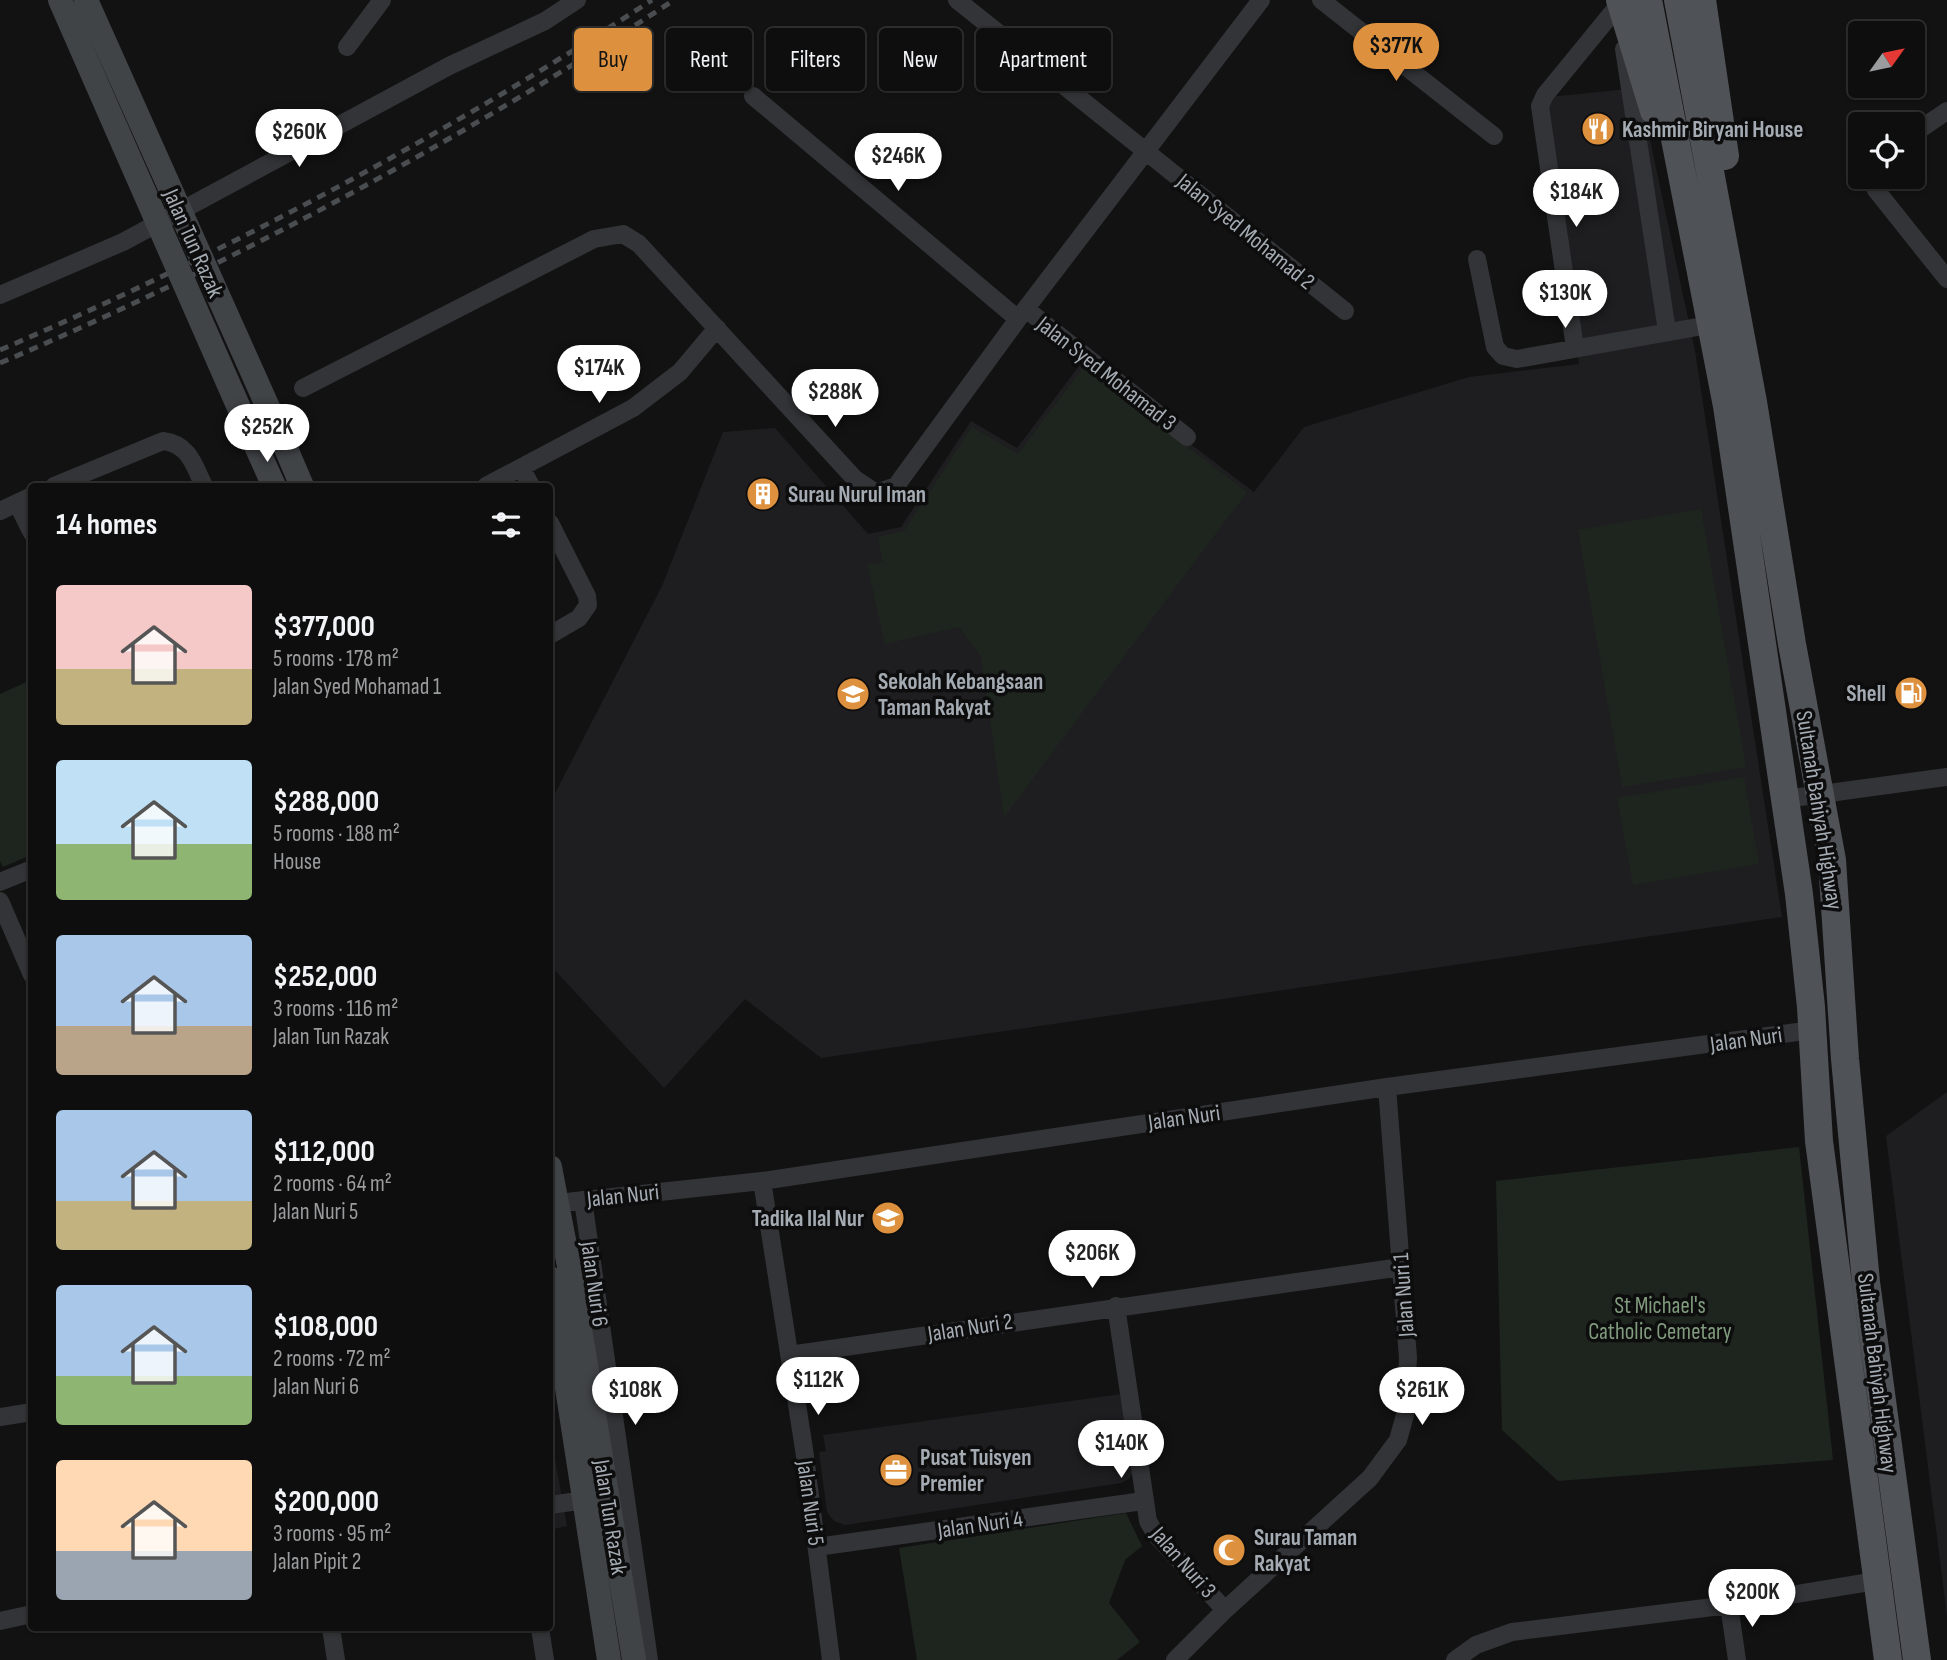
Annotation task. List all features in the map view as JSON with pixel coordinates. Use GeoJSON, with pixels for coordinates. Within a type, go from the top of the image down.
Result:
{"type":"FeatureCollection","features":[{"type":"Feature","properties":{"kind":"main road","name":"Jalan Tun Razak"},"geometry":{"type":"LineString","coordinates":[[60,0],[273,483]]}},
{"type":"Feature","properties":{"kind":"main road","name":"Jalan Tun Razak"},"geometry":{"type":"LineString","coordinates":[[86,0],[301,483]]}},
{"type":"Feature","properties":{"kind":"main road","name":"Sultanah Bahiyah Highway"},"geometry":{"type":"LineString","coordinates":[[1695,4],[1785,799],[1799,894],[1819,1141],[1888,1660]]}},
{"type":"Feature","properties":{"kind":"main road","name":"Sultanah Bahiyah Highway"},"geometry":{"type":"LineString","coordinates":[[1632,6],[1740,404],[1792,644],[1821,795],[1834,873],[1844,1059],[1866,1282],[1917,1660]]}},
{"type":"Feature","properties":{"kind":"main road"},"geometry":{"type":"LineString","coordinates":[[1632,6],[1703,326],[1740,404]]}},
{"type":"Feature","properties":{"kind":"main road","name":"Jalan Tun Razak"},"geometry":{"type":"LineString","coordinates":[[553,1182],[634,1660]]}},
{"type":"Feature","properties":{"kind":"main road","name":"Jalan Tun Razak"},"geometry":{"type":"LineString","coordinates":[[553,1297],[609,1660]]}},
{"type":"Feature","properties":{"kind":"street"},"geometry":{"type":"LineString","coordinates":[[347,47],[382,0]]}},
{"type":"Feature","properties":{"kind":"street"},"geometry":{"type":"LineString","coordinates":[[0,295],[134,236],[438,72],[545,21],[577,0]]}},
{"type":"Feature","properties":{"kind":"street","name":"Jalan Syed Mohamad 2"},"geometry":{"type":"LineString","coordinates":[[957,0],[1345,311]]}},
{"type":"Feature","properties":{"kind":"street"},"geometry":{"type":"LineString","coordinates":[[303,387],[578,246],[610,233],[623,234],[639,244],[855,479],[876,493],[896,486],[1022,314],[1261,0]]}},
{"type":"Feature","properties":{"kind":"street"},"geometry":{"type":"LineString","coordinates":[[1321,0],[1494,136]]}},
{"type":"Feature","properties":{"kind":"street"},"geometry":{"type":"LineString","coordinates":[[1632,6],[1667,331]]}},
{"type":"Feature","properties":{"kind":"street"},"geometry":{"type":"LineString","coordinates":[[1574,348],[1540,106],[1545,95],[1632,6]]}},
{"type":"Feature","properties":{"kind":"street","name":"Jalan Syed Mohamad 3"},"geometry":{"type":"LineString","coordinates":[[753,96],[1022,314],[1187,437]]}},
{"type":"Feature","properties":{"kind":"street"},"geometry":{"type":"LineString","coordinates":[[1925,126],[1947,111]]}},
{"type":"Feature","properties":{"kind":"street"},"geometry":{"type":"LineString","coordinates":[[1876,189],[1947,279]]}},
{"type":"Feature","properties":{"kind":"street"},"geometry":{"type":"LineString","coordinates":[[1477,259],[1495,347],[1503,356],[1517,359],[1703,326]]}},
{"type":"Feature","properties":{"kind":"street"},"geometry":{"type":"LineString","coordinates":[[492,483],[649,397],[680,372],[717,328]]}},
{"type":"Feature","properties":{"kind":"street"},"geometry":{"type":"LineString","coordinates":[[61,483],[151,444],[174,442],[190,455],[203,483]]}},
{"type":"Feature","properties":{"kind":"street"},"geometry":{"type":"LineString","coordinates":[[522,469],[529,483]]}},
{"type":"Feature","properties":{"kind":"street"},"geometry":{"type":"LineString","coordinates":[[0,510],[24,499]]}},
{"type":"Feature","properties":{"kind":"street"},"geometry":{"type":"LineString","coordinates":[[553,529],[587,596],[588,605],[579,618],[553,633]]}},
{"type":"Feature","properties":{"kind":"street"},"geometry":{"type":"LineString","coordinates":[[1785,799],[1947,777]]}},
{"type":"Feature","properties":{"kind":"street"},"geometry":{"type":"LineString","coordinates":[[0,882],[28,871]]}},
{"type":"Feature","properties":{"kind":"street"},"geometry":{"type":"LineString","coordinates":[[2,910],[28,966]]}},
{"type":"Feature","properties":{"kind":"street","name":"Jalan Nuri"},"geometry":{"type":"LineString","coordinates":[[557,1203],[762,1181],[1387,1087],[1812,1030]]}},
{"type":"Feature","properties":{"kind":"street","name":"Jalan Nuri 1"},"geometry":{"type":"LineString","coordinates":[[1175,1660],[1225,1610],[1370,1478],[1398,1440],[1405,1415],[1408,1358],[1387,1087]]}},
{"type":"Feature","properties":{"kind":"street","name":"Jalan Nuri 5"},"geometry":{"type":"LineString","coordinates":[[762,1181],[817,1547],[831,1660]]}},
{"type":"Feature","properties":{"kind":"street","name":"Jalan Nuri 6"},"geometry":{"type":"LineString","coordinates":[[583,1199],[649,1660]]}},
{"type":"Feature","properties":{"kind":"street","name":"Jalan Nuri 2"},"geometry":{"type":"LineString","coordinates":[[789,1355],[1115,1306],[1401,1267]]}},
{"type":"Feature","properties":{"kind":"street","name":"Jalan Nuri 3"},"geometry":{"type":"LineString","coordinates":[[1115,1306],[1148,1521],[1156,1535],[1225,1610]]}},
{"type":"Feature","properties":{"kind":"street"},"geometry":{"type":"LineString","coordinates":[[0,1417],[28,1413]]}},
{"type":"Feature","properties":{"kind":"street"},"geometry":{"type":"LineString","coordinates":[[553,1505],[585,1500]]}},
{"type":"Feature","properties":{"kind":"street","name":"Jalan Nuri 4"},"geometry":{"type":"LineString","coordinates":[[817,1547],[1143,1501]]}},
{"type":"Feature","properties":{"kind":"street"},"geometry":{"type":"LineString","coordinates":[[1455,1660],[1476,1645],[1512,1632],[1729,1605],[1876,1581]]}},
{"type":"Feature","properties":{"kind":"street"},"geometry":{"type":"LineString","coordinates":[[1729,1605],[1737,1660]]}},
{"type":"Feature","properties":{"kind":"street"},"geometry":{"type":"LineString","coordinates":[[0,1621],[28,1615]]}},
{"type":"Feature","properties":{"kind":"street"},"geometry":{"type":"LineString","coordinates":[[332,1631],[337,1660]]}},
{"type":"Feature","properties":{"kind":"street"},"geometry":{"type":"LineString","coordinates":[[540,1631],[545,1660]]}},
{"type":"Feature","properties":{"kind":"shaded area"},"geometry":{"type":"Polygon","coordinates":[[[1639,88],[1695,351],[1782,917],[821,1058],[745,999],[664,1088],[553,968],[553,797],[662,586],[723,432],[775,428],[868,534],[901,527],[971,421],[1017,448],[1082,362],[1254,492],[1304,427],[1469,377],[1579,364],[1538,98],[1639,88]]]}},
{"type":"Feature","properties":{"kind":"shaded area"},"geometry":{"type":"Polygon","coordinates":[[[1947,1092],[1947,1616],[1886,1136],[1947,1092]]]}},
{"type":"Feature","properties":{"kind":"shaded area"},"geometry":{"type":"Polygon","coordinates":[[[1122,1394],[1133,1472],[1129,1479],[1121,1483],[845,1525],[834,1521],[827,1512],[819,1452],[826,1451],[823,1435],[1122,1394]]]}},
{"type":"Feature","properties":{"kind":"shaded area"},"geometry":{"type":"Polygon","coordinates":[[[553,1448],[567,1526],[553,1529],[553,1448]]]}},
{"type":"Feature","properties":{"kind":"green space"},"geometry":{"type":"Polygon","coordinates":[[[1083,368],[1247,492],[1004,817],[981,656],[959,627],[885,644],[867,565],[883,562],[878,537],[904,531],[972,427],[1018,454],[1083,368]]]}},
{"type":"Feature","properties":{"kind":"green space"},"geometry":{"type":"Polygon","coordinates":[[[1701,509],[1746,767],[1622,787],[1578,530],[1701,509]]]}},
{"type":"Feature","properties":{"kind":"green space"},"geometry":{"type":"Polygon","coordinates":[[[28,681],[28,856],[3,867],[0,861],[0,694],[28,681]]]}},
{"type":"Feature","properties":{"kind":"green space"},"geometry":{"type":"Polygon","coordinates":[[[1744,777],[1759,864],[1633,885],[1617,798],[1744,777]]]}},
{"type":"Feature","properties":{"kind":"green space","name":"St Michael's Catholic Cemetary"},"geometry":{"type":"Polygon","coordinates":[[[1799,1147],[1833,1460],[1558,1481],[1502,1430],[1496,1181],[1799,1147]]]}},
{"type":"Feature","properties":{"kind":"green space"},"geometry":{"type":"Polygon","coordinates":[[[1126,1513],[1142,1546],[1125,1560],[1109,1603],[1140,1642],[1117,1660],[917,1660],[899,1548],[1126,1513]]]}},
{"type":"Feature","properties":{"kind":"railway"},"geometry":{"type":"LineString","coordinates":[[0,350],[168,273],[334,189],[495,98],[652,0]]}},
{"type":"Feature","properties":{"kind":"railway"},"geometry":{"type":"LineString","coordinates":[[0,363],[174,284],[345,196],[512,102],[674,0]]}},
{"type":"Feature","properties":{"kind":"place","name":"Kashmir Biryani House"},"geometry":{"type":"Point","coordinates":[1598,129]}},
{"type":"Feature","properties":{"kind":"place","name":"Surau Nurul Iman"},"geometry":{"type":"Point","coordinates":[763,494]}},
{"type":"Feature","properties":{"kind":"place","name":"Shell"},"geometry":{"type":"Point","coordinates":[1911,693]}},
{"type":"Feature","properties":{"kind":"place","name":"Sekolah Kebangsaan Taman Rakyat"},"geometry":{"type":"Point","coordinates":[853,694]}},
{"type":"Feature","properties":{"kind":"place","name":"Tadika Ilal Nur"},"geometry":{"type":"Point","coordinates":[888,1218]}},
{"type":"Feature","properties":{"kind":"place","name":"Pusat Tuisyen Premier"},"geometry":{"type":"Point","coordinates":[896,1470]}},
{"type":"Feature","properties":{"kind":"place","name":"Surau Taman Rakyat"},"geometry":{"type":"Point","coordinates":[1229,1550]}}]}
